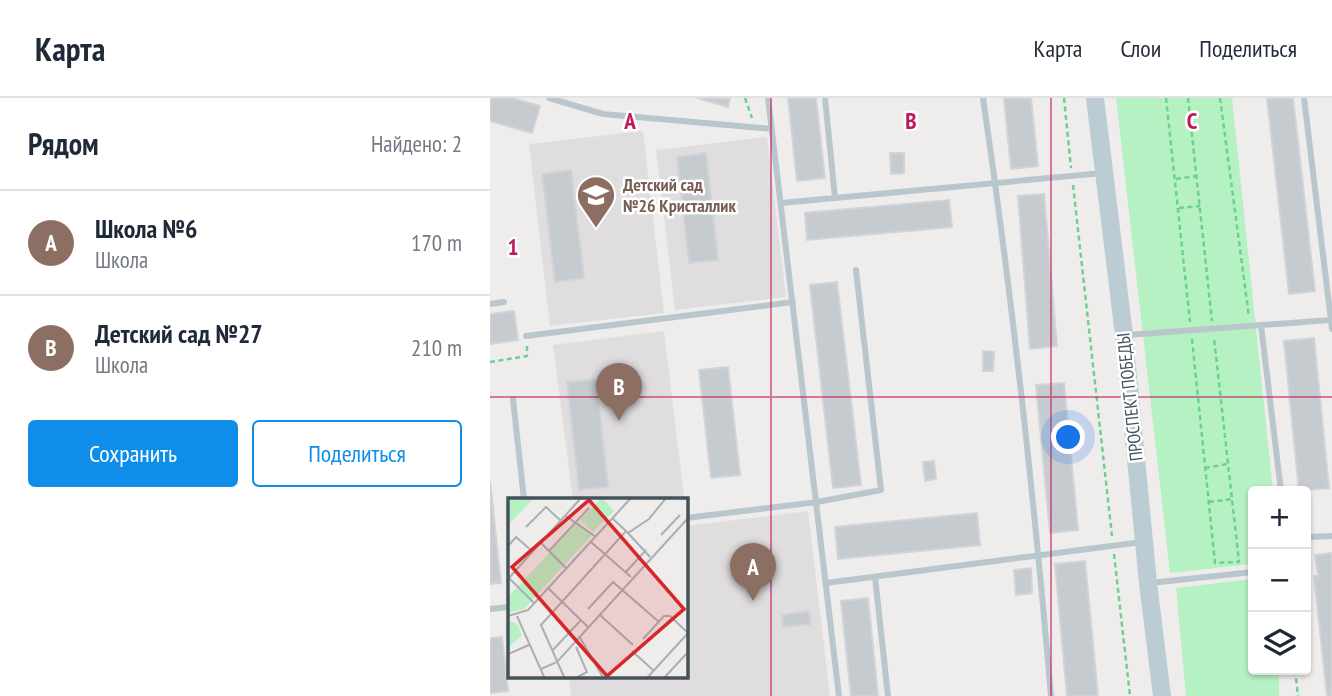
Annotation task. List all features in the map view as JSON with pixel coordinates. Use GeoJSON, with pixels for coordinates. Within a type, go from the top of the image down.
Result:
{"type":"FeatureCollection","features":[{"type":"Feature","properties":{"kind":"main road","name":"ПРОСПЕКТ ПОБЕДЫ"},"geometry":{"type":"LineString","coordinates":[[1096,98],[1162,696]]}},
{"type":"Feature","properties":{"kind":"lane"},"geometry":{"type":"LineString","coordinates":[[549,98],[603,114],[772,129]]}},
{"type":"Feature","properties":{"kind":"lane"},"geometry":{"type":"LineString","coordinates":[[768,98],[839,696]]}},
{"type":"Feature","properties":{"kind":"lane"},"geometry":{"type":"LineString","coordinates":[[825,98],[835,198]]}},
{"type":"Feature","properties":{"kind":"lane"},"geometry":{"type":"LineString","coordinates":[[983,98],[1039,555],[1051,696]]}},
{"type":"Feature","properties":{"kind":"lane"},"geometry":{"type":"LineString","coordinates":[[1304,98],[1332,329]]}},
{"type":"Feature","properties":{"kind":"lane"},"geometry":{"type":"LineString","coordinates":[[781,203],[1105,173]]}},
{"type":"Feature","properties":{"kind":"lane"},"geometry":{"type":"LineString","coordinates":[[1322,248],[1332,247]]}},
{"type":"Feature","properties":{"kind":"lane"},"geometry":{"type":"LineString","coordinates":[[688,518],[817,502],[881,490],[856,270]]}},
{"type":"Feature","properties":{"kind":"lane"},"geometry":{"type":"LineString","coordinates":[[490,304],[504,302]]}},
{"type":"Feature","properties":{"kind":"lane"},"geometry":{"type":"LineString","coordinates":[[526,336],[793,302]]}},
{"type":"Feature","properties":{"kind":"lane"},"geometry":{"type":"LineString","coordinates":[[1124,335],[1331,320]]}},
{"type":"Feature","properties":{"kind":"lane"},"geometry":{"type":"LineString","coordinates":[[1261,325],[1280,486]]}},
{"type":"Feature","properties":{"kind":"lane"},"geometry":{"type":"LineString","coordinates":[[513,399],[524,498]]}},
{"type":"Feature","properties":{"kind":"lane"},"geometry":{"type":"LineString","coordinates":[[1311,537],[1332,536]]}},
{"type":"Feature","properties":{"kind":"lane"},"geometry":{"type":"LineString","coordinates":[[826,583],[1144,541]]}},
{"type":"Feature","properties":{"kind":"lane"},"geometry":{"type":"LineString","coordinates":[[1149,583],[1248,573]]}},
{"type":"Feature","properties":{"kind":"lane"},"geometry":{"type":"LineString","coordinates":[[875,577],[888,696]]}},
{"type":"Feature","properties":{"kind":"lane"},"geometry":{"type":"LineString","coordinates":[[490,610],[508,607]]}},
{"type":"Feature","properties":{"kind":"path"},"geometry":{"type":"LineString","coordinates":[[746,98],[756,128]]}},
{"type":"Feature","properties":{"kind":"path"},"geometry":{"type":"LineString","coordinates":[[1064,98],[1130,696]]}},
{"type":"Feature","properties":{"kind":"path"},"geometry":{"type":"LineString","coordinates":[[1220,98],[1250,326]]}},
{"type":"Feature","properties":{"kind":"path"},"geometry":{"type":"LineString","coordinates":[[1175,179],[1197,176]]}},
{"type":"Feature","properties":{"kind":"path"},"geometry":{"type":"LineString","coordinates":[[1178,208],[1200,206]]}},
{"type":"Feature","properties":{"kind":"path"},"geometry":{"type":"LineString","coordinates":[[490,362],[527,356]]}},
{"type":"Feature","properties":{"kind":"path"},"geometry":{"type":"LineString","coordinates":[[1205,468],[1228,464]]}},
{"type":"Feature","properties":{"kind":"path"},"geometry":{"type":"LineString","coordinates":[[1209,502],[1232,499]]}},
{"type":"Feature","properties":{"kind":"path"},"geometry":{"type":"LineString","coordinates":[[1296,675],[1298,696]]}},
{"type":"Feature","properties":{"kind":"shaded area","name":"Детский сад №26 Кристаллик"},"geometry":{"type":"Polygon","coordinates":[[[643,131],[664,313],[550,326],[529,144],[643,131]]]}},
{"type":"Feature","properties":{"kind":"shaded area"},"geometry":{"type":"Polygon","coordinates":[[[767,137],[786,297],[675,310],[656,150],[767,137]]]}},
{"type":"Feature","properties":{"kind":"shaded area"},"geometry":{"type":"Polygon","coordinates":[[[664,331],[684,497],[573,498],[553,345],[664,331]]]}},
{"type":"Feature","properties":{"kind":"shaded area"},"geometry":{"type":"Polygon","coordinates":[[[808,511],[830,696],[571,696],[569,678],[688,678],[688,526],[808,511]]]}},
{"type":"Feature","properties":{"kind":"green space"},"geometry":{"type":"Polygon","coordinates":[[[1116,98],[1232,98],[1272,486],[1248,486],[1248,565],[1170,573],[1116,98]]]}},
{"type":"Feature","properties":{"kind":"green space"},"geometry":{"type":"Polygon","coordinates":[[[1248,580],[1248,675],[1279,675],[1279,696],[1186,696],[1176,588],[1248,580]]]}},
{"type":"Feature","properties":{"kind":"building"},"geometry":{"type":"Polygon","coordinates":[[[490,98],[512,98],[540,106],[532,133],[490,121],[490,98]]]}},
{"type":"Feature","properties":{"kind":"building"},"geometry":{"type":"Polygon","coordinates":[[[697,98],[730,98],[728,107],[697,98]]]}},
{"type":"Feature","properties":{"kind":"building"},"geometry":{"type":"Polygon","coordinates":[[[788,98],[816,98],[825,178],[797,181],[788,98]]]}},
{"type":"Feature","properties":{"kind":"building"},"geometry":{"type":"Polygon","coordinates":[[[1004,98],[1031,98],[1038,166],[1011,169],[1004,98]]]}},
{"type":"Feature","properties":{"kind":"building"},"geometry":{"type":"Polygon","coordinates":[[[1267,98],[1293,98],[1315,291],[1289,294],[1267,98]]]}},
{"type":"Feature","properties":{"kind":"building"},"geometry":{"type":"Polygon","coordinates":[[[706,153],[718,260],[689,263],[677,157],[706,153]]]}},
{"type":"Feature","properties":{"kind":"building"},"geometry":{"type":"Polygon","coordinates":[[[890,153],[904,153],[904,173],[891,174],[890,153]]]}},
{"type":"Feature","properties":{"kind":"building"},"geometry":{"type":"Polygon","coordinates":[[[571,170],[584,278],[555,282],[542,174],[571,170]]]}},
{"type":"Feature","properties":{"kind":"building"},"geometry":{"type":"Polygon","coordinates":[[[1044,194],[1057,346],[1030,349],[1018,196],[1044,194]]]}},
{"type":"Feature","properties":{"kind":"building"},"geometry":{"type":"Polygon","coordinates":[[[949,200],[952,227],[807,240],[805,213],[949,200]]]}},
{"type":"Feature","properties":{"kind":"building"},"geometry":{"type":"Polygon","coordinates":[[[837,282],[861,485],[833,488],[810,285],[837,282]]]}},
{"type":"Feature","properties":{"kind":"building"},"geometry":{"type":"Polygon","coordinates":[[[514,311],[518,340],[490,344],[490,314],[514,311]]]}},
{"type":"Feature","properties":{"kind":"building"},"geometry":{"type":"Polygon","coordinates":[[[1314,338],[1329,488],[1311,490],[1311,486],[1298,486],[1284,341],[1314,338]]]}},
{"type":"Feature","properties":{"kind":"building"},"geometry":{"type":"Polygon","coordinates":[[[983,351],[994,352],[993,371],[983,371],[983,351]]]}},
{"type":"Feature","properties":{"kind":"building"},"geometry":{"type":"Polygon","coordinates":[[[728,367],[740,475],[711,478],[699,370],[728,367]]]}},
{"type":"Feature","properties":{"kind":"building"},"geometry":{"type":"Polygon","coordinates":[[[596,379],[608,487],[579,490],[567,382],[596,379]]]}},
{"type":"Feature","properties":{"kind":"building"},"geometry":{"type":"Polygon","coordinates":[[[1064,383],[1078,530],[1050,533],[1036,385],[1064,383]]]}},
{"type":"Feature","properties":{"kind":"building"},"geometry":{"type":"Polygon","coordinates":[[[934,461],[936,479],[925,481],[923,462],[934,461]]]}},
{"type":"Feature","properties":{"kind":"building"},"geometry":{"type":"Polygon","coordinates":[[[490,481],[501,583],[490,584],[490,481]]]}},
{"type":"Feature","properties":{"kind":"building"},"geometry":{"type":"Polygon","coordinates":[[[977,513],[980,545],[838,559],[835,527],[977,513]]]}},
{"type":"Feature","properties":{"kind":"building"},"geometry":{"type":"Polygon","coordinates":[[[1332,553],[1332,696],[1327,696],[1314,576],[1318,576],[1315,555],[1332,553]]]}},
{"type":"Feature","properties":{"kind":"building"},"geometry":{"type":"Polygon","coordinates":[[[1085,561],[1098,696],[1067,696],[1055,564],[1085,561]]]}},
{"type":"Feature","properties":{"kind":"building"},"geometry":{"type":"Polygon","coordinates":[[[1031,568],[1032,593],[1016,595],[1014,570],[1031,568]]]}},
{"type":"Feature","properties":{"kind":"building"},"geometry":{"type":"Polygon","coordinates":[[[868,598],[878,696],[851,696],[841,601],[868,598]]]}},
{"type":"Feature","properties":{"kind":"building"},"geometry":{"type":"Polygon","coordinates":[[[809,611],[811,624],[783,627],[782,615],[809,611]]]}},
{"type":"Feature","properties":{"kind":"building"},"geometry":{"type":"Polygon","coordinates":[[[502,637],[508,691],[490,693],[490,638],[502,637]]]}},
{"type":"Feature","properties":{"kind":"place","name":"Детский сад №26 Кристаллик"},"geometry":{"type":"Point","coordinates":[596,229]}},
{"type":"Feature","properties":{"kind":"place","name":"Детский сад №27"},"geometry":{"type":"Point","coordinates":[619,421]}},
{"type":"Feature","properties":{"kind":"place","name":"Школа №6"},"geometry":{"type":"Point","coordinates":[753,601]}}]}
